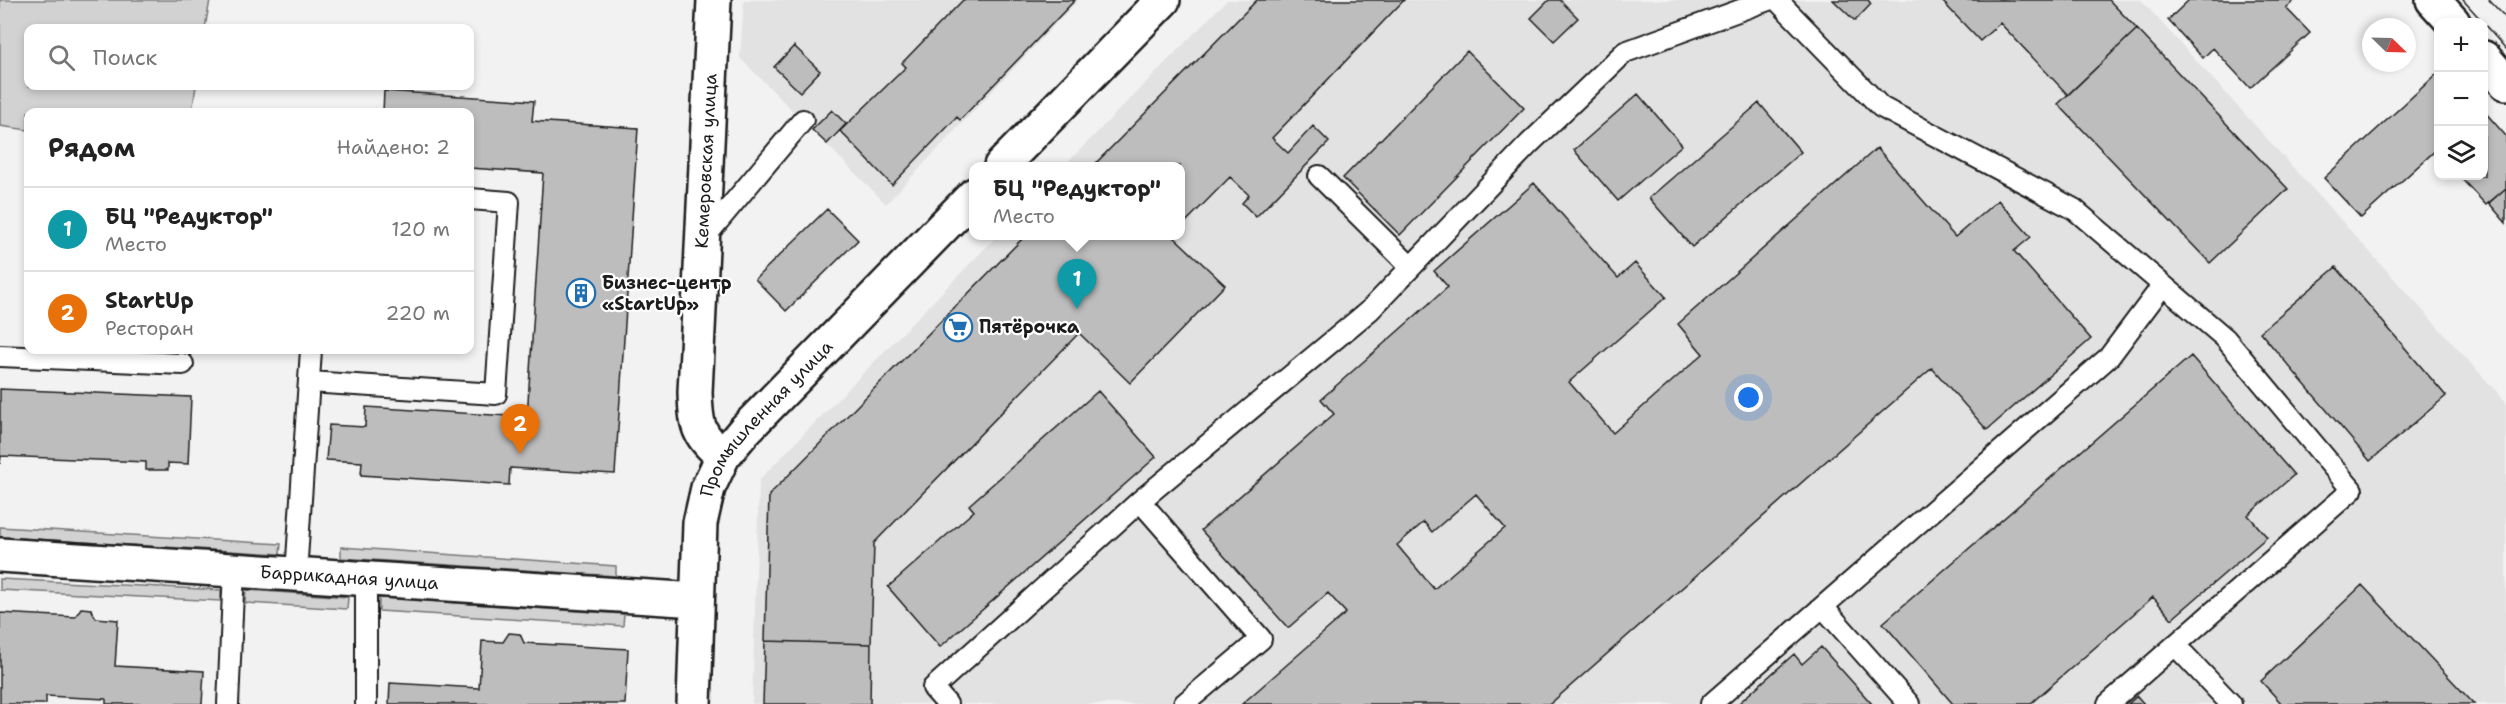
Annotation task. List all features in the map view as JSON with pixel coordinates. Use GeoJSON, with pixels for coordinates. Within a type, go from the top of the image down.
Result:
{"type":"FeatureCollection","features":[{"type":"Feature","properties":{"kind":"street","name":"Кемеровская улица"},"geometry":{"type":"LineString","coordinates":[[714,0],[695,392],[696,420],[705,442],[723,456]]}},
{"type":"Feature","properties":{"kind":"street"},"geometry":{"type":"LineString","coordinates":[[1005,162],[1163,0]]}},
{"type":"Feature","properties":{"kind":"street"},"geometry":{"type":"LineString","coordinates":[[2433,0],[2449,18]]}},
{"type":"Feature","properties":{"kind":"street"},"geometry":{"type":"LineString","coordinates":[[2488,63],[2506,83]]}},
{"type":"Feature","properties":{"kind":"street","name":"Промышленная улица"},"geometry":{"type":"LineString","coordinates":[[694,704],[700,524],[708,488],[723,456],[744,431],[969,200]]}},
{"type":"Feature","properties":{"kind":"street","name":"Баррикадная улица"},"geometry":{"type":"LineString","coordinates":[[0,555],[697,600]]}},
{"type":"Feature","properties":{"kind":"lane"},"geometry":{"type":"LineString","coordinates":[[946,704],[933,688],[1140,501],[1370,310],[1529,144],[1625,52],[1768,0]]}},
{"type":"Feature","properties":{"kind":"lane"},"geometry":{"type":"LineString","coordinates":[[1777,0],[1881,107],[2074,210],[2163,285],[2225,338],[2352,490],[2108,704]]}},
{"type":"Feature","properties":{"kind":"lane"},"geometry":{"type":"LineString","coordinates":[[702,240],[803,120]]}},
{"type":"Feature","properties":{"kind":"lane"},"geometry":{"type":"LineString","coordinates":[[1319,176],[1412,267]]}},
{"type":"Feature","properties":{"kind":"lane"},"geometry":{"type":"LineString","coordinates":[[309,382],[496,394],[509,202],[474,199]]}},
{"type":"Feature","properties":{"kind":"lane"},"geometry":{"type":"LineString","coordinates":[[1711,704],[2109,357],[2163,285]]}},
{"type":"Feature","properties":{"kind":"lane"},"geometry":{"type":"LineString","coordinates":[[296,574],[311,354]]}},
{"type":"Feature","properties":{"kind":"lane"},"geometry":{"type":"LineString","coordinates":[[0,356],[183,364]]}},
{"type":"Feature","properties":{"kind":"lane"},"geometry":{"type":"LineString","coordinates":[[1140,501],[1261,639],[1184,704]]}},
{"type":"Feature","properties":{"kind":"lane"},"geometry":{"type":"LineString","coordinates":[[228,704],[234,570]]}},
{"type":"Feature","properties":{"kind":"lane"},"geometry":{"type":"LineString","coordinates":[[366,579],[366,704]]}},
{"type":"Feature","properties":{"kind":"lane"},"geometry":{"type":"LineString","coordinates":[[1823,607],[1909,704]]}},
{"type":"Feature","properties":{"kind":"lane"},"geometry":{"type":"LineString","coordinates":[[2175,645],[2231,704]]}},
{"type":"Feature","properties":{"kind":"shaded area"},"geometry":{"type":"Polygon","coordinates":[[[0,0],[210,0],[206,24],[24,24],[24,90],[195,90],[193,108],[24,108],[24,129],[0,126],[0,0]]]}},
{"type":"Feature","properties":{"kind":"shaded area"},"geometry":{"type":"Polygon","coordinates":[[[744,0],[1078,0],[886,204],[740,58],[744,0]]]}},
{"type":"Feature","properties":{"kind":"shaded area"},"geometry":{"type":"Polygon","coordinates":[[[1227,0],[2141,0],[2506,402],[2506,704],[752,704],[759,480],[993,240],[1185,240],[1185,162],[1068,162],[1227,0]]]}},
{"type":"Feature","properties":{"kind":"shaded area"},"geometry":{"type":"Polygon","coordinates":[[[0,527],[281,544],[280,554],[0,537],[0,527]]]}},
{"type":"Feature","properties":{"kind":"shaded area"},"geometry":{"type":"Polygon","coordinates":[[[341,547],[616,566],[616,576],[341,558],[341,547]]]}},
{"type":"Feature","properties":{"kind":"shaded area"},"geometry":{"type":"Polygon","coordinates":[[[0,579],[221,590],[221,601],[0,590],[0,579]]]}},
{"type":"Feature","properties":{"kind":"shaded area"},"geometry":{"type":"Polygon","coordinates":[[[246,590],[348,597],[347,609],[245,603],[246,590]]]}},
{"type":"Feature","properties":{"kind":"shaded area"},"geometry":{"type":"Polygon","coordinates":[[[379,598],[624,614],[623,626],[379,611],[379,598]]]}},
{"type":"Feature","properties":{"kind":"building"},"geometry":{"type":"Polygon","coordinates":[[[963,0],[1075,0],[960,120],[957,117],[892,185],[840,131],[906,67],[902,63],[963,0]]]}},
{"type":"Feature","properties":{"kind":"building"},"geometry":{"type":"Polygon","coordinates":[[[1257,0],[1404,0],[1272,138],[1288,153],[1313,126],[1329,142],[1256,217],[1242,203],[1249,195],[1230,177],[1185,223],[1185,162],[1097,162],[1257,0]]]}},
{"type":"Feature","properties":{"kind":"building"},"geometry":{"type":"Polygon","coordinates":[[[1549,0],[1560,0],[1578,18],[1554,41],[1531,18],[1549,0]]]}},
{"type":"Feature","properties":{"kind":"building"},"geometry":{"type":"Polygon","coordinates":[[[1833,0],[1868,0],[1871,4],[1855,21],[1833,0]]]}},
{"type":"Feature","properties":{"kind":"building"},"geometry":{"type":"Polygon","coordinates":[[[1941,0],[2109,0],[2137,29],[2068,95],[2000,23],[1980,41],[1941,0]]]}},
{"type":"Feature","properties":{"kind":"building"},"geometry":{"type":"Polygon","coordinates":[[[2189,0],[2295,0],[2286,8],[2310,33],[2250,88],[2213,48],[2203,58],[2168,20],[2189,0]]]}},
{"type":"Feature","properties":{"kind":"building"},"geometry":{"type":"Polygon","coordinates":[[[2137,29],[2288,189],[2210,263],[2058,104],[2137,29]]]}},
{"type":"Feature","properties":{"kind":"building"},"geometry":{"type":"Polygon","coordinates":[[[794,46],[820,71],[800,92],[774,67],[794,46]]]}},
{"type":"Feature","properties":{"kind":"building"},"geometry":{"type":"Polygon","coordinates":[[[1467,51],[1524,108],[1400,235],[1343,178],[1467,51]]]}},
{"type":"Feature","properties":{"kind":"building"},"geometry":{"type":"Polygon","coordinates":[[[2434,77],[2434,152],[2361,218],[2324,178],[2434,77]]]}},
{"type":"Feature","properties":{"kind":"building","name":"Бизнес-центр «StartUp»"},"geometry":{"type":"Polygon","coordinates":[[[384,91],[534,101],[532,121],[638,128],[615,474],[510,468],[509,485],[361,475],[362,462],[326,460],[329,425],[365,427],[366,407],[527,417],[543,173],[474,168],[474,108],[383,108],[384,91]]]}},
{"type":"Feature","properties":{"kind":"building"},"geometry":{"type":"Polygon","coordinates":[[[1638,94],[1682,145],[1618,201],[1574,150],[1638,94]]]}},
{"type":"Feature","properties":{"kind":"building"},"geometry":{"type":"Polygon","coordinates":[[[1759,103],[1801,152],[1692,247],[1649,198],[1759,103]]]}},
{"type":"Feature","properties":{"kind":"building"},"geometry":{"type":"Polygon","coordinates":[[[832,110],[846,124],[827,144],[812,130],[832,110]]]}},
{"type":"Feature","properties":{"kind":"building"},"geometry":{"type":"Polygon","coordinates":[[[2488,116],[2506,136],[2506,188],[2486,205],[2463,180],[2488,180],[2488,116]]]}},
{"type":"Feature","properties":{"kind":"building"},"geometry":{"type":"Polygon","coordinates":[[[1877,148],[1955,237],[1998,200],[2031,237],[2014,251],[2091,339],[1987,430],[1932,368],[1550,704],[1242,704],[1346,613],[1328,593],[1288,628],[1201,530],[1334,414],[1321,399],[1448,287],[1434,271],[1534,183],[1618,278],[1635,263],[1666,297],[1569,382],[1613,433],[1703,354],[1678,324],[1877,148]],[[1476,494],[1432,532],[1424,522],[1397,545],[1434,589],[1505,528],[1476,494]]]}},
{"type":"Feature","properties":{"kind":"building"},"geometry":{"type":"Polygon","coordinates":[[[2506,188],[2506,223],[2489,203],[2506,188]]]}},
{"type":"Feature","properties":{"kind":"building"},"geometry":{"type":"Polygon","coordinates":[[[827,209],[858,240],[786,311],[755,279],[827,209]]]}},
{"type":"Feature","properties":{"kind":"building"},"geometry":{"type":"Polygon","coordinates":[[[1021,240],[1177,240],[1225,285],[1130,383],[1079,333],[874,543],[871,644],[765,641],[769,495],[1021,240]]]}},
{"type":"Feature","properties":{"kind":"building"},"geometry":{"type":"Polygon","coordinates":[[[2336,267],[2446,396],[2370,461],[2260,332],[2336,267]]]}},
{"type":"Feature","properties":{"kind":"building"},"geometry":{"type":"Polygon","coordinates":[[[2191,356],[2294,475],[2248,515],[2267,537],[2172,619],[2153,597],[2030,704],[1953,704],[1883,623],[2191,356]]]}},
{"type":"Feature","properties":{"kind":"building"},"geometry":{"type":"Polygon","coordinates":[[[0,389],[191,397],[188,464],[168,463],[168,470],[146,470],[146,462],[1,456],[0,464],[0,389]]]}},
{"type":"Feature","properties":{"kind":"building"},"geometry":{"type":"Polygon","coordinates":[[[1098,391],[1156,457],[940,647],[888,587],[974,511],[969,505],[1098,391]]]}},
{"type":"Feature","properties":{"kind":"building"},"geometry":{"type":"Polygon","coordinates":[[[2362,585],[2474,704],[2282,704],[2261,681],[2362,585]]]}},
{"type":"Feature","properties":{"kind":"building"},"geometry":{"type":"Polygon","coordinates":[[[81,608],[91,609],[96,618],[118,620],[115,666],[204,671],[202,704],[106,704],[106,699],[46,696],[46,704],[0,704],[0,613],[75,617],[81,608]]]}},
{"type":"Feature","properties":{"kind":"building"},"geometry":{"type":"Polygon","coordinates":[[[509,633],[520,634],[524,643],[628,649],[625,704],[389,704],[390,683],[479,688],[482,641],[503,642],[509,633]]]}},
{"type":"Feature","properties":{"kind":"building"},"geometry":{"type":"Polygon","coordinates":[[[765,641],[871,644],[870,704],[763,704],[765,641]]]}},
{"type":"Feature","properties":{"kind":"building"},"geometry":{"type":"Polygon","coordinates":[[[1821,647],[1872,704],[1738,704],[1794,654],[1802,664],[1821,647]]]}},
{"type":"Feature","properties":{"kind":"building"},"geometry":{"type":"Polygon","coordinates":[[[2137,696],[2144,704],[2128,704],[2137,696]]]}},
{"type":"Feature","properties":{"kind":"tram line"},"geometry":{"type":"LineString","coordinates":[[2463,0],[2479,18]]}},
{"type":"Feature","properties":{"kind":"tram line"},"geometry":{"type":"LineString","coordinates":[[2489,0],[2506,18]]}},
{"type":"Feature","properties":{"kind":"tram line"},"geometry":{"type":"LineString","coordinates":[[2488,29],[2506,49]]}},
{"type":"Feature","properties":{"kind":"place","name":"Бизнес-центр «StartUp»"},"geometry":{"type":"Point","coordinates":[581,293]}},
{"type":"Feature","properties":{"kind":"place","name":"БЦ \"Редуктор\""},"geometry":{"type":"Point","coordinates":[1077,309]}},
{"type":"Feature","properties":{"kind":"place","name":"Пятёрочка"},"geometry":{"type":"Point","coordinates":[958,327]}},
{"type":"Feature","properties":{"kind":"place","name":"StartUp"},"geometry":{"type":"Point","coordinates":[520,454]}}]}
